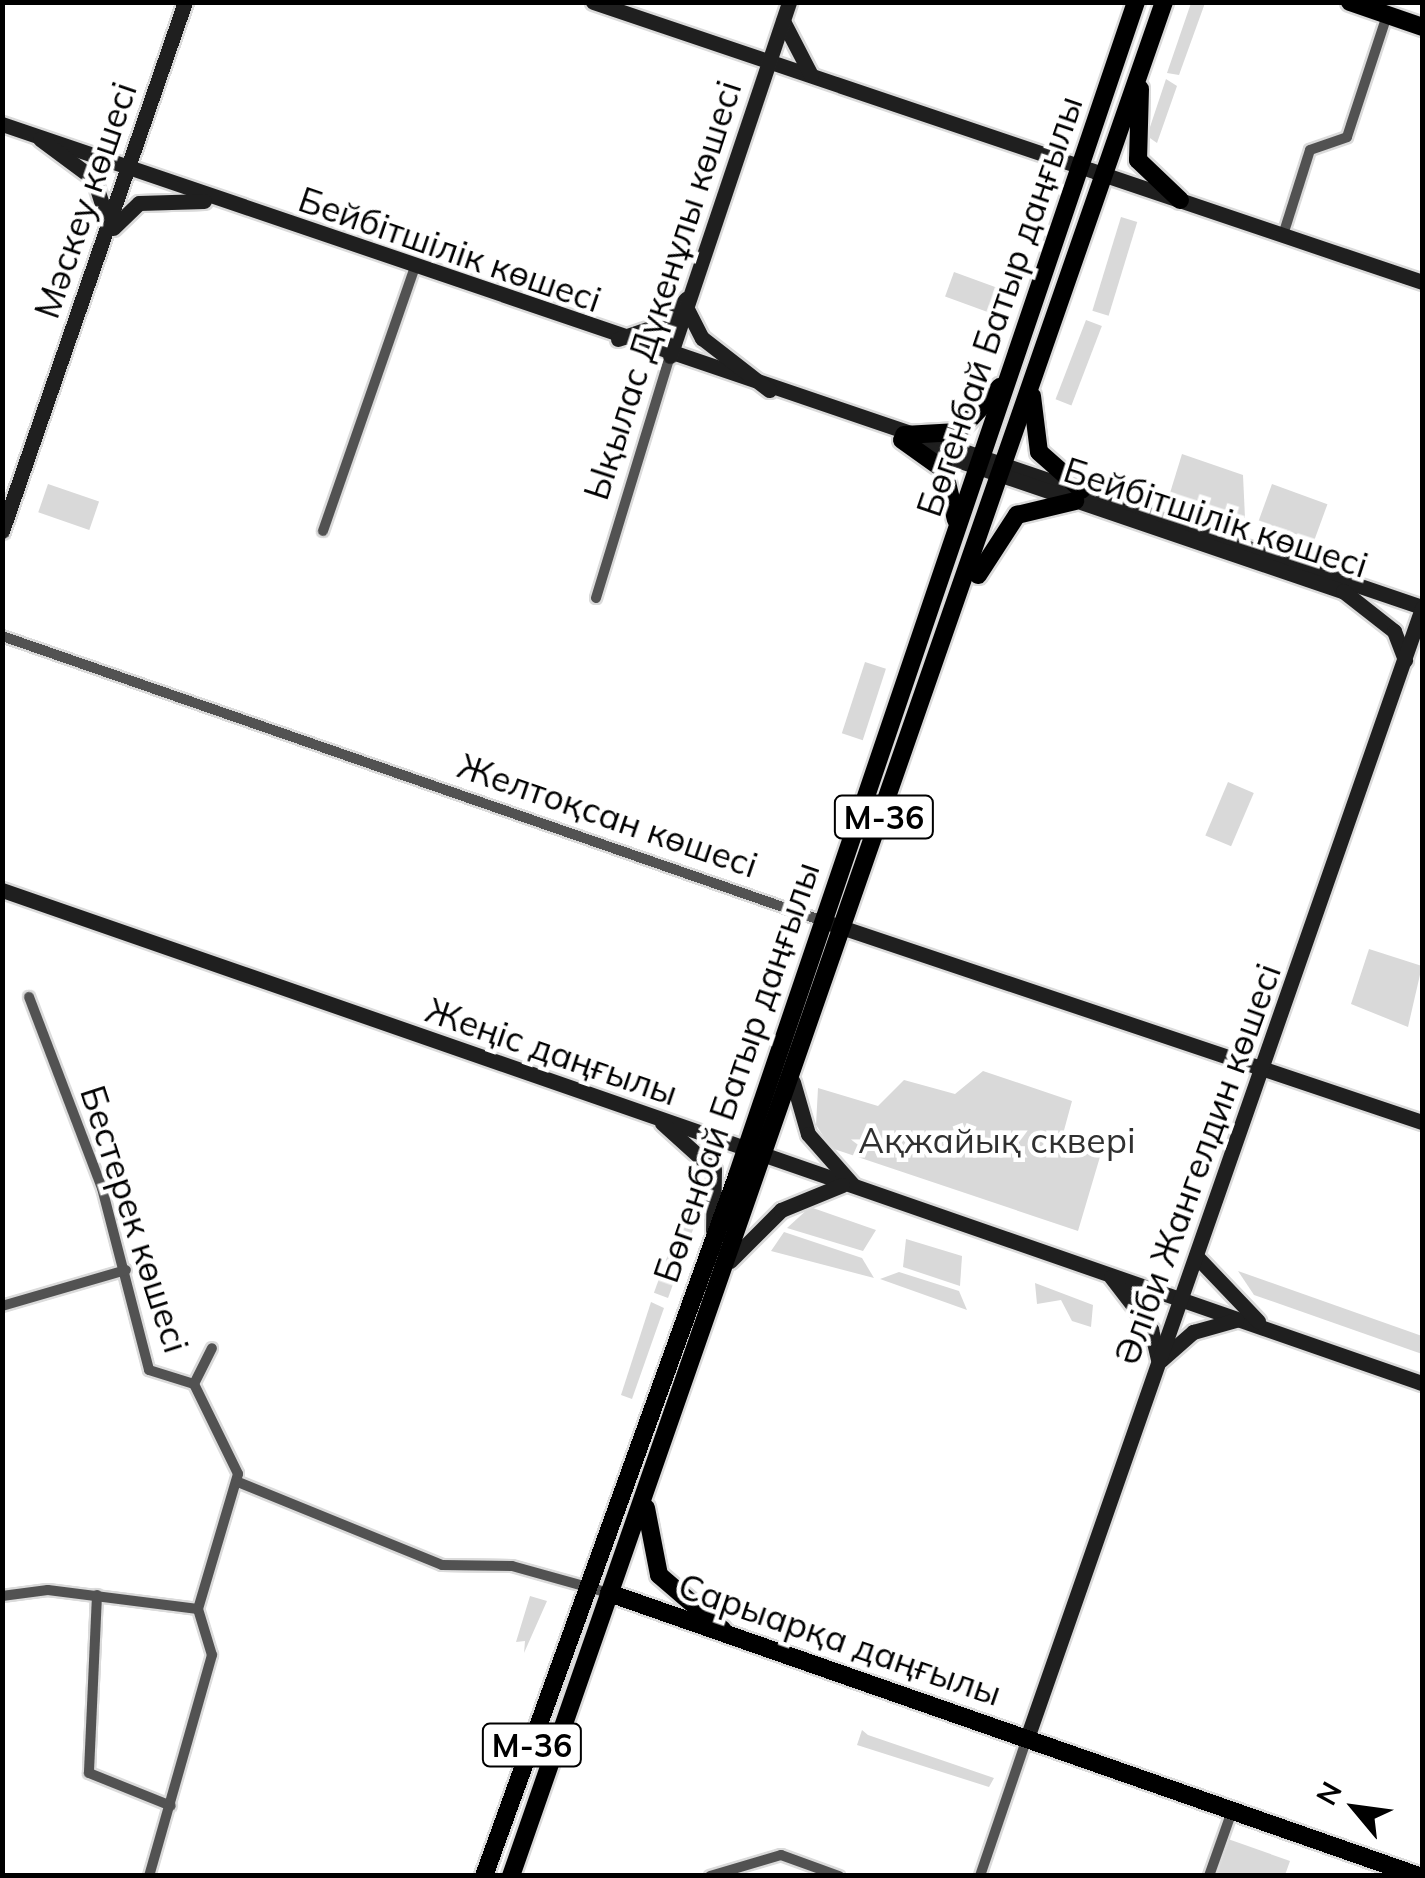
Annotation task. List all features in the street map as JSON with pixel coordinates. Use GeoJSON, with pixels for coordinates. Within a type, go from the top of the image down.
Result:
{"type":"FeatureCollection","features":[{"type":"Feature","properties":{"kind":"main road","name":"Мәскеу көшесі"},"geometry":{"type":"LineString","coordinates":[[2,531],[185,2]]}},
{"type":"Feature","properties":{"kind":"main road"},"geometry":{"type":"LineString","coordinates":[[593,2],[1422,282]]}},
{"type":"Feature","properties":{"kind":"main road","name":"Ықылас Дүкенұлы көшесі"},"geometry":{"type":"LineString","coordinates":[[670,356],[789,2]]}},
{"type":"Feature","properties":{"kind":"main road","name":"Бөгенбай Батыр даңғылы"},"geometry":{"type":"LineString","coordinates":[[484,1876],[746,1149],[1136,2]]}},
{"type":"Feature","properties":{"kind":"main road","name":"Бөгенбай Батыр даңғылы"},"geometry":{"type":"LineString","coordinates":[[512,1876],[609,1593],[767,1157],[1164,2]]}},
{"type":"Feature","properties":{"kind":"main road"},"geometry":{"type":"LineString","coordinates":[[1355,3],[1386,21],[1422,27]]}},
{"type":"Feature","properties":{"kind":"main road"},"geometry":{"type":"LineString","coordinates":[[783,20],[790,48],[814,78]]}},
{"type":"Feature","properties":{"kind":"main road"},"geometry":{"type":"LineString","coordinates":[[1140,72],[1138,160],[1180,200]]}},
{"type":"Feature","properties":{"kind":"main road","name":"Бейбітшілік көшесі"},"geometry":{"type":"LineString","coordinates":[[2,124],[903,438],[1422,612]]}},
{"type":"Feature","properties":{"kind":"main road"},"geometry":{"type":"LineString","coordinates":[[37,136],[94,179],[108,226]]}},
{"type":"Feature","properties":{"kind":"main road"},"geometry":{"type":"LineString","coordinates":[[98,252],[138,203],[219,201]]}},
{"type":"Feature","properties":{"kind":"main road"},"geometry":{"type":"LineString","coordinates":[[618,338],[665,323],[694,287]]}},
{"type":"Feature","properties":{"kind":"main road"},"geometry":{"type":"LineString","coordinates":[[687,309],[702,338],[769,390]]}},
{"type":"Feature","properties":{"kind":"main road"},"geometry":{"type":"LineString","coordinates":[[903,438],[972,425],[1011,370]]}},
{"type":"Feature","properties":{"kind":"main road"},"geometry":{"type":"LineString","coordinates":[[957,603],[1016,515],[1078,496],[1040,452],[1032,384]]}},
{"type":"Feature","properties":{"kind":"main road"},"geometry":{"type":"LineString","coordinates":[[903,438],[953,484],[955,532]]}},
{"type":"Feature","properties":{"kind":"main road","name":"Бейбітшілік көшесі"},"geometry":{"type":"LineString","coordinates":[[1078,496],[1343,591],[1422,612]]}},
{"type":"Feature","properties":{"kind":"main road"},"geometry":{"type":"LineString","coordinates":[[1343,591],[1394,631],[1406,657],[1422,644]]}},
{"type":"Feature","properties":{"kind":"main road","name":"Әліби Жангелдин көшесі"},"geometry":{"type":"LineString","coordinates":[[1027,1738],[1422,612]]}},
{"type":"Feature","properties":{"kind":"main road","name":"Жеңіс даңғылы"},"geometry":{"type":"LineString","coordinates":[[2,890],[1422,1383]]}},
{"type":"Feature","properties":{"kind":"main road","name":"Желтоқсан көшесі"},"geometry":{"type":"LineString","coordinates":[[824,921],[1422,1122]]}},
{"type":"Feature","properties":{"kind":"main road"},"geometry":{"type":"LineString","coordinates":[[730,1261],[781,1210],[849,1186],[808,1134],[793,1082]]}},
{"type":"Feature","properties":{"kind":"main road"},"geometry":{"type":"LineString","coordinates":[[659,1120],[714,1170],[712,1242]]}},
{"type":"Feature","properties":{"kind":"main road"},"geometry":{"type":"LineString","coordinates":[[1196,1256],[1268,1330]]}},
{"type":"Feature","properties":{"kind":"main road"},"geometry":{"type":"LineString","coordinates":[[1108,1274],[1152,1329],[1159,1363]]}},
{"type":"Feature","properties":{"kind":"main road"},"geometry":{"type":"LineString","coordinates":[[1159,1363],[1193,1332],[1238,1319]]}},
{"type":"Feature","properties":{"kind":"main road"},"geometry":{"type":"LineString","coordinates":[[646,1490],[653,1565],[727,1634]]}},
{"type":"Feature","properties":{"kind":"main road","name":"Сарыарқа даңғылы"},"geometry":{"type":"LineString","coordinates":[[609,1593],[1410,1874]]}},
{"type":"Feature","properties":{"kind":"street"},"geometry":{"type":"LineString","coordinates":[[1284,236],[1310,150],[1347,137],[1386,21]]}},
{"type":"Feature","properties":{"kind":"street"},"geometry":{"type":"LineString","coordinates":[[323,531],[414,269]]}},
{"type":"Feature","properties":{"kind":"street","name":"Ықылас Дүкенұлы көшесі"},"geometry":{"type":"LineString","coordinates":[[596,598],[670,356]]}},
{"type":"Feature","properties":{"kind":"street","name":"Желтоқсан көшесі"},"geometry":{"type":"LineString","coordinates":[[2,636],[824,921]]}},
{"type":"Feature","properties":{"kind":"street","name":"Бестерек көшесі"},"geometry":{"type":"LineString","coordinates":[[29,997],[126,1270],[149,1370],[194,1384],[238,1482]]}},
{"type":"Feature","properties":{"kind":"street"},"geometry":{"type":"LineString","coordinates":[[2,1306],[126,1270]]}},
{"type":"Feature","properties":{"kind":"street"},"geometry":{"type":"LineString","coordinates":[[194,1384],[212,1348]]}},
{"type":"Feature","properties":{"kind":"street"},"geometry":{"type":"LineString","coordinates":[[148,1876],[215,1642],[198,1608],[238,1482]]}},
{"type":"Feature","properties":{"kind":"street","name":"Сарыарқа даңғылы"},"geometry":{"type":"LineString","coordinates":[[238,1482],[442,1565],[512,1566],[609,1593]]}},
{"type":"Feature","properties":{"kind":"street"},"geometry":{"type":"LineString","coordinates":[[2,1596],[97,1595],[198,1608]]}},
{"type":"Feature","properties":{"kind":"street"},"geometry":{"type":"LineString","coordinates":[[97,1595],[89,1773],[171,1806]]}},
{"type":"Feature","properties":{"kind":"street"},"geometry":{"type":"LineString","coordinates":[[980,1876],[1027,1738]]}},
{"type":"Feature","properties":{"kind":"street"},"geometry":{"type":"LineString","coordinates":[[1209,1876],[1232,1811]]}},
{"type":"Feature","properties":{"kind":"street"},"geometry":{"type":"LineString","coordinates":[[710,1876],[782,1855],[839,1876]]}},
{"type":"Feature","properties":{"kind":"green space"},"geometry":{"type":"Polygon","coordinates":[[[1191,3],[1205,3],[1179,75],[1167,73],[1191,3]]]}},
{"type":"Feature","properties":{"kind":"green space"},"geometry":{"type":"Polygon","coordinates":[[[1166,79],[1177,86],[1157,143],[1147,136],[1166,79]]]}},
{"type":"Feature","properties":{"kind":"green space"},"geometry":{"type":"Polygon","coordinates":[[[1121,217],[1137,222],[1109,316],[1092,311],[1121,217]]]}},
{"type":"Feature","properties":{"kind":"green space"},"geometry":{"type":"Polygon","coordinates":[[[954,272],[1002,289],[993,314],[945,296],[954,272]]]}},
{"type":"Feature","properties":{"kind":"green space"},"geometry":{"type":"Polygon","coordinates":[[[1086,320],[1102,326],[1071,405],[1056,399],[1086,320]]]}},
{"type":"Feature","properties":{"kind":"green space"},"geometry":{"type":"Polygon","coordinates":[[[1182,454],[1243,475],[1245,518],[1170,493],[1182,454]]]}},
{"type":"Feature","properties":{"kind":"green space"},"geometry":{"type":"Polygon","coordinates":[[[48,484],[99,502],[89,530],[38,512],[48,484]]]}},
{"type":"Feature","properties":{"kind":"green space"},"geometry":{"type":"Polygon","coordinates":[[[1272,484],[1327,504],[1314,541],[1259,521],[1272,484]]]}},
{"type":"Feature","properties":{"kind":"green space"},"geometry":{"type":"Polygon","coordinates":[[[865,662],[886,669],[863,740],[842,733],[865,662]]]}},
{"type":"Feature","properties":{"kind":"green space"},"geometry":{"type":"Polygon","coordinates":[[[1228,782],[1254,793],[1231,846],[1205,835],[1228,782]]]}},
{"type":"Feature","properties":{"kind":"green space"},"geometry":{"type":"Polygon","coordinates":[[[1369,949],[1422,966],[1408,1027],[1351,1004],[1369,949]]]}},
{"type":"Feature","properties":{"kind":"green space","name":"Ақжайық сквері"},"geometry":{"type":"Polygon","coordinates":[[[983,1071],[1072,1101],[1063,1134],[1102,1150],[1078,1231],[831,1148],[816,1125],[818,1088],[878,1106],[904,1080],[955,1094],[983,1071]]]}},
{"type":"Feature","properties":{"kind":"green space"},"geometry":{"type":"Polygon","coordinates":[[[810,1207],[876,1230],[863,1251],[787,1228],[810,1207]]]}},
{"type":"Feature","properties":{"kind":"green space"},"geometry":{"type":"Polygon","coordinates":[[[683,1213],[697,1218],[668,1298],[654,1293],[683,1213]]]}},
{"type":"Feature","properties":{"kind":"green space"},"geometry":{"type":"Polygon","coordinates":[[[784,1232],[862,1258],[874,1278],[771,1251],[784,1232]]]}},
{"type":"Feature","properties":{"kind":"green space"},"geometry":{"type":"Polygon","coordinates":[[[906,1239],[962,1256],[960,1286],[903,1267],[906,1239]]]}},
{"type":"Feature","properties":{"kind":"green space"},"geometry":{"type":"Polygon","coordinates":[[[1238,1271],[1422,1336],[1422,1354],[1254,1295],[1238,1271]]]}},
{"type":"Feature","properties":{"kind":"green space"},"geometry":{"type":"Polygon","coordinates":[[[899,1272],[959,1291],[967,1310],[880,1279],[899,1272]]]}},
{"type":"Feature","properties":{"kind":"green space"},"geometry":{"type":"Polygon","coordinates":[[[1035,1283],[1093,1305],[1091,1327],[1072,1321],[1061,1300],[1037,1304],[1035,1283]]]}},
{"type":"Feature","properties":{"kind":"green space"},"geometry":{"type":"Polygon","coordinates":[[[651,1302],[664,1308],[632,1399],[621,1395],[651,1302]]]}},
{"type":"Feature","properties":{"kind":"green space"},"geometry":{"type":"Polygon","coordinates":[[[530,1596],[547,1601],[524,1653],[525,1641],[516,1642],[530,1596]]]}},
{"type":"Feature","properties":{"kind":"green space"},"geometry":{"type":"Polygon","coordinates":[[[862,1730],[994,1778],[989,1787],[857,1745],[862,1730]]]}},
{"type":"Feature","properties":{"kind":"green space"},"geometry":{"type":"Polygon","coordinates":[[[1228,1839],[1290,1861],[1285,1875],[1215,1875],[1228,1839]]]}}]}
